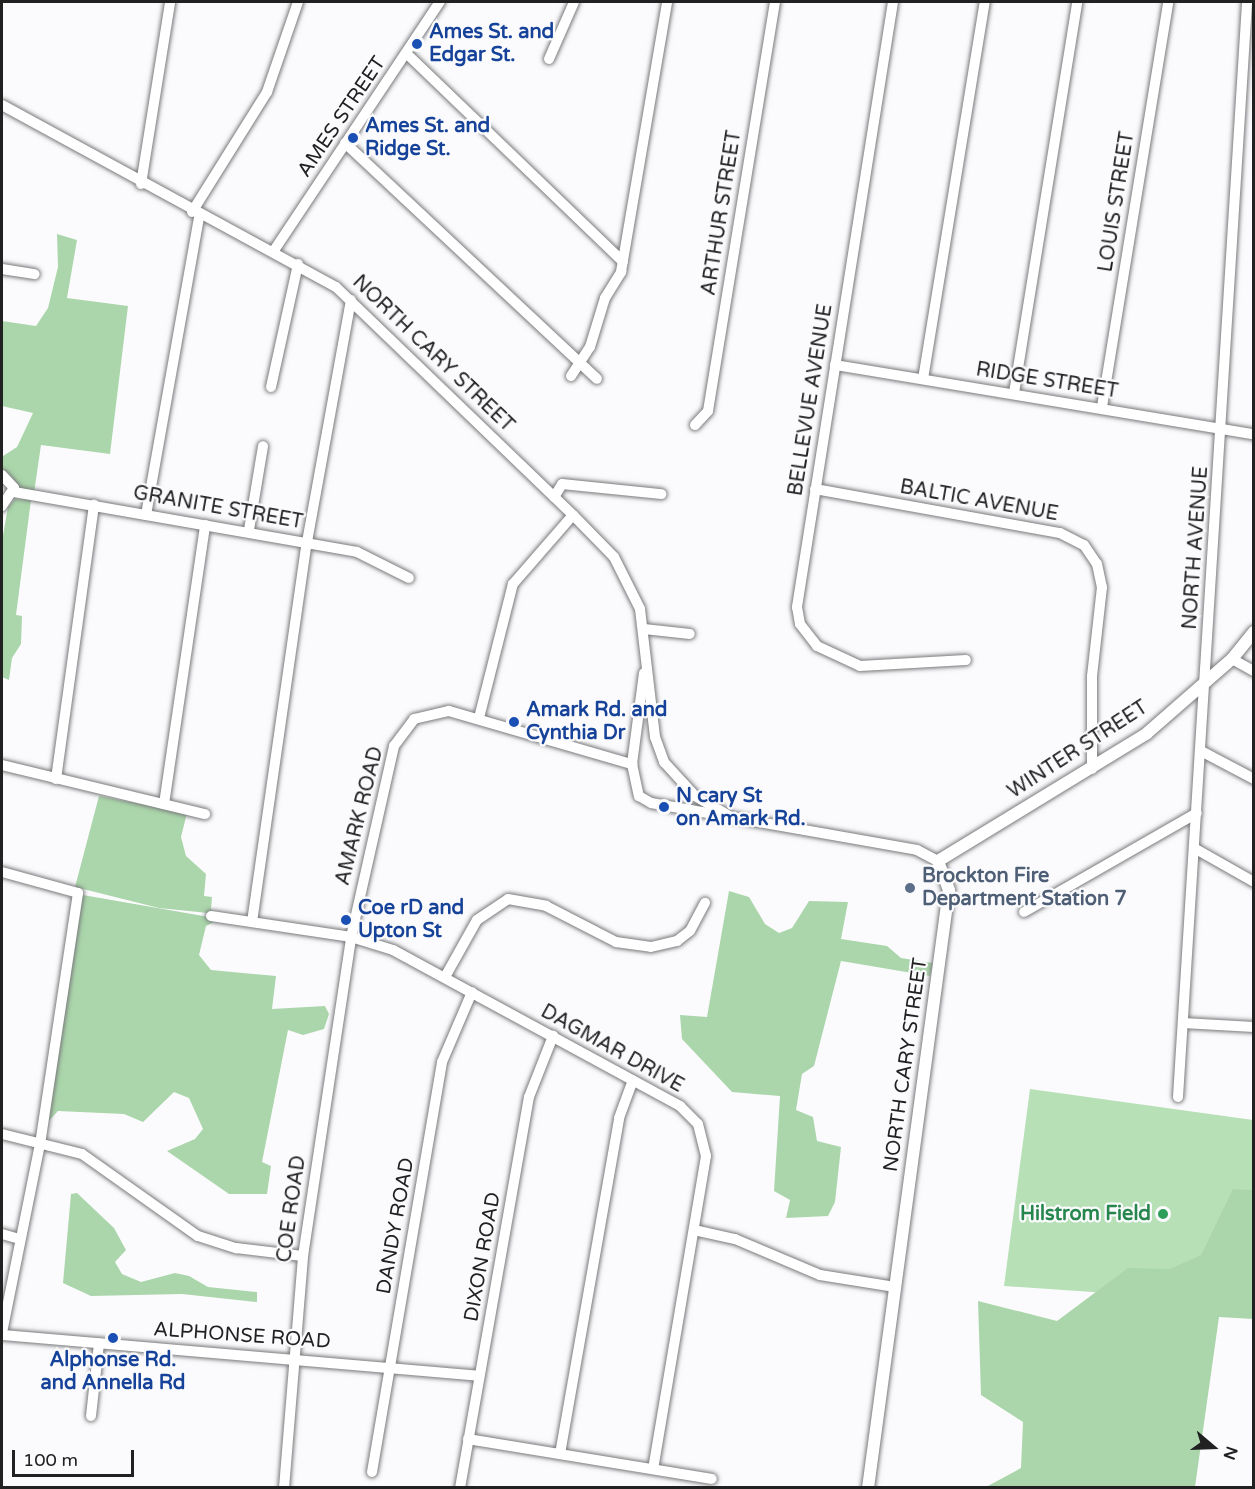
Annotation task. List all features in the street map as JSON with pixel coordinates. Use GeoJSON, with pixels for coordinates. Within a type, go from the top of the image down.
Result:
{"type":"FeatureCollection","features":[{"type":"Feature","properties":{"kind":"main road","name":"WINTER STREET"},"geometry":{"type":"LineString","coordinates":[[938,861],[1092,769],[1205,684],[1232,659],[1254,632]]}},
{"type":"Feature","properties":{"kind":"main road","name":"NORTH CARY STREET"},"geometry":{"type":"LineString","coordinates":[[868,1488],[949,890],[938,861]]}},
{"type":"Feature","properties":{"kind":"street"},"geometry":{"type":"LineString","coordinates":[[141,184],[170,2]]}},
{"type":"Feature","properties":{"kind":"street"},"geometry":{"type":"LineString","coordinates":[[146,515],[195,214],[267,92],[298,2]]}},
{"type":"Feature","properties":{"kind":"street","name":"AMES STREET"},"geometry":{"type":"LineString","coordinates":[[273,252],[440,2]]}},
{"type":"Feature","properties":{"kind":"street"},"geometry":{"type":"LineString","coordinates":[[549,59],[574,2]]}},
{"type":"Feature","properties":{"kind":"street"},"geometry":{"type":"LineString","coordinates":[[570,376],[576,361],[591,347],[602,306],[623,261],[666,2]]}},
{"type":"Feature","properties":{"kind":"street","name":"ARTHUR STREET"},"geometry":{"type":"LineString","coordinates":[[695,425],[709,405],[775,2]]}},
{"type":"Feature","properties":{"kind":"street","name":"BELLEVUE AVENUE"},"geometry":{"type":"LineString","coordinates":[[893,2],[797,607],[806,635],[828,653],[860,666],[966,660]]}},
{"type":"Feature","properties":{"kind":"street"},"geometry":{"type":"LineString","coordinates":[[923,379],[985,2]]}},
{"type":"Feature","properties":{"kind":"street"},"geometry":{"type":"LineString","coordinates":[[1014,393],[1077,2]]}},
{"type":"Feature","properties":{"kind":"street","name":"LOUIS STREET"},"geometry":{"type":"LineString","coordinates":[[1102,407],[1168,2]]}},
{"type":"Feature","properties":{"kind":"street","name":"NORTH AVENUE"},"geometry":{"type":"LineString","coordinates":[[1178,1097],[1247,2]]}},
{"type":"Feature","properties":{"kind":"street"},"geometry":{"type":"LineString","coordinates":[[406,53],[623,261]]}},
{"type":"Feature","properties":{"kind":"street","name":"NORTH CARY STREET"},"geometry":{"type":"LineString","coordinates":[[2,105],[195,214],[298,264],[351,300],[573,515],[614,557],[632,588],[644,629],[646,667],[664,762],[695,796],[731,817]]}},
{"type":"Feature","properties":{"kind":"street"},"geometry":{"type":"LineString","coordinates":[[345,143],[597,379]]}},
{"type":"Feature","properties":{"kind":"street"},"geometry":{"type":"LineString","coordinates":[[271,387],[298,264]]}},
{"type":"Feature","properties":{"kind":"street"},"geometry":{"type":"LineString","coordinates":[[2,269],[35,274]]}},
{"type":"Feature","properties":{"kind":"street"},"geometry":{"type":"LineString","coordinates":[[252,922],[307,542],[351,300]]}},
{"type":"Feature","properties":{"kind":"street","name":"RIDGE STREET"},"geometry":{"type":"LineString","coordinates":[[835,365],[1102,407],[1221,430],[1254,434]]}},
{"type":"Feature","properties":{"kind":"street"},"geometry":{"type":"LineString","coordinates":[[249,530],[263,446]]}},
{"type":"Feature","properties":{"kind":"street"},"geometry":{"type":"LineString","coordinates":[[2,475],[14,492],[2,506]]}},
{"type":"Feature","properties":{"kind":"street"},"geometry":{"type":"LineString","coordinates":[[554,497],[562,484],[661,494]]}},
{"type":"Feature","properties":{"kind":"street","name":"BALTIC AVENUE"},"geometry":{"type":"LineString","coordinates":[[815,489],[1060,533],[1084,545],[1097,564],[1102,587],[1092,676],[1092,769]]}},
{"type":"Feature","properties":{"kind":"street","name":"GRANITE STREET"},"geometry":{"type":"LineString","coordinates":[[14,492],[205,525],[249,530],[357,552],[409,578]]}},
{"type":"Feature","properties":{"kind":"street"},"geometry":{"type":"LineString","coordinates":[[56,779],[94,505]]}},
{"type":"Feature","properties":{"kind":"street"},"geometry":{"type":"LineString","coordinates":[[479,718],[513,584],[573,515]]}},
{"type":"Feature","properties":{"kind":"street"},"geometry":{"type":"LineString","coordinates":[[164,804],[205,525]]}},
{"type":"Feature","properties":{"kind":"street"},"geometry":{"type":"LineString","coordinates":[[644,629],[690,634]]}},
{"type":"Feature","properties":{"kind":"street"},"geometry":{"type":"LineString","coordinates":[[1232,659],[1254,670]]}},
{"type":"Feature","properties":{"kind":"street","name":"NORTH CARY STREET"},"geometry":{"type":"LineString","coordinates":[[646,667],[632,764],[634,786],[651,803],[917,850],[938,861]]}},
{"type":"Feature","properties":{"kind":"street","name":"AMARK ROAD"},"geometry":{"type":"LineString","coordinates":[[351,937],[388,768],[404,729],[429,712],[479,718],[632,764]]}},
{"type":"Feature","properties":{"kind":"street"},"geometry":{"type":"LineString","coordinates":[[1201,751],[1254,779]]}},
{"type":"Feature","properties":{"kind":"street"},"geometry":{"type":"LineString","coordinates":[[2,765],[205,814]]}},
{"type":"Feature","properties":{"kind":"street"},"geometry":{"type":"LineString","coordinates":[[1024,912],[1197,813]]}},
{"type":"Feature","properties":{"kind":"street"},"geometry":{"type":"LineString","coordinates":[[1194,848],[1254,882]]}},
{"type":"Feature","properties":{"kind":"street"},"geometry":{"type":"LineString","coordinates":[[2,872],[78,893],[40,1144],[2,1333]]}},
{"type":"Feature","properties":{"kind":"street"},"geometry":{"type":"LineString","coordinates":[[445,977],[477,920],[508,900],[531,901],[605,938],[651,947],[677,941],[690,931],[705,903]]}},
{"type":"Feature","properties":{"kind":"street","name":"DAGMAR DRIVE"},"geometry":{"type":"LineString","coordinates":[[211,916],[351,937],[393,950],[680,1106],[703,1134],[706,1156],[653,1469]]}},
{"type":"Feature","properties":{"kind":"street","name":"COE ROAD"},"geometry":{"type":"LineString","coordinates":[[284,1488],[292,1358],[303,1256],[351,937]]}},
{"type":"Feature","properties":{"kind":"street","name":"DANDY ROAD"},"geometry":{"type":"LineString","coordinates":[[372,1472],[442,1062],[472,992]]}},
{"type":"Feature","properties":{"kind":"street"},"geometry":{"type":"LineString","coordinates":[[1183,1023],[1254,1027]]}},
{"type":"Feature","properties":{"kind":"street","name":"DIXON ROAD"},"geometry":{"type":"LineString","coordinates":[[460,1488],[529,1097],[553,1036]]}},
{"type":"Feature","properties":{"kind":"street"},"geometry":{"type":"LineString","coordinates":[[560,1454],[619,1118],[633,1080]]}},
{"type":"Feature","properties":{"kind":"street"},"geometry":{"type":"LineString","coordinates":[[2,1134],[94,1161],[198,1236],[236,1248],[303,1256]]}},
{"type":"Feature","properties":{"kind":"street"},"geometry":{"type":"LineString","coordinates":[[694,1230],[735,1239],[820,1275],[895,1287]]}},
{"type":"Feature","properties":{"kind":"street"},"geometry":{"type":"LineString","coordinates":[[2,1234],[20,1239]]}},
{"type":"Feature","properties":{"kind":"street","name":"ALPHONSE ROAD"},"geometry":{"type":"LineString","coordinates":[[2,1333],[389,1366],[479,1376]]}},
{"type":"Feature","properties":{"kind":"street"},"geometry":{"type":"LineString","coordinates":[[91,1416],[99,1343]]}},
{"type":"Feature","properties":{"kind":"street"},"geometry":{"type":"LineString","coordinates":[[468,1438],[712,1479]]}},
{"type":"Feature","properties":{"kind":"green space"},"geometry":{"type":"Polygon","coordinates":[[[57,234],[77,240],[67,298],[128,306],[110,454],[41,445],[34,493],[20,490],[2,469],[3,456],[17,447],[33,413],[2,406],[2,321],[36,326],[48,308],[58,267],[57,234]]]}},
{"type":"Feature","properties":{"kind":"green space"},"geometry":{"type":"Polygon","coordinates":[[[15,499],[31,500],[16,615],[22,616],[21,644],[12,658],[9,680],[2,677],[2,541],[8,507],[15,499]]]}},
{"type":"Feature","properties":{"kind":"green space"},"geometry":{"type":"Polygon","coordinates":[[[99,796],[187,813],[181,837],[186,856],[206,874],[204,896],[212,897],[211,909],[218,914],[159,908],[75,887],[99,796]]]}},
{"type":"Feature","properties":{"kind":"green space"},"geometry":{"type":"Polygon","coordinates":[[[729,891],[749,897],[765,924],[779,933],[792,928],[809,901],[848,902],[841,939],[887,946],[901,958],[933,963],[930,976],[841,961],[814,1066],[802,1074],[796,1110],[813,1117],[817,1141],[841,1147],[835,1202],[828,1216],[786,1218],[790,1200],[774,1191],[780,1096],[732,1092],[682,1039],[680,1015],[707,1017],[729,891]]]}},
{"type":"Feature","properties":{"kind":"green space"},"geometry":{"type":"Polygon","coordinates":[[[83,895],[209,917],[216,921],[206,926],[199,955],[211,970],[276,976],[272,1009],[325,1006],[329,1014],[324,1029],[303,1035],[288,1030],[262,1162],[271,1166],[267,1194],[229,1194],[167,1151],[195,1139],[203,1129],[189,1098],[174,1092],[143,1122],[124,1114],[58,1111],[46,1124],[83,895]]]}},
{"type":"Feature","properties":{"kind":"green space"},"geometry":{"type":"Polygon","coordinates":[[[1030,1089],[1253,1120],[1253,1303],[1004,1286],[1030,1089]]]}},
{"type":"Feature","properties":{"kind":"green space"},"geometry":{"type":"Polygon","coordinates":[[[1233,1189],[1253,1190],[1253,1319],[1219,1317],[1195,1487],[986,1487],[1021,1468],[1023,1422],[981,1395],[978,1301],[1057,1321],[1128,1268],[1170,1269],[1201,1255],[1233,1189]]]}},
{"type":"Feature","properties":{"kind":"green space"},"geometry":{"type":"Polygon","coordinates":[[[77,1193],[114,1228],[126,1250],[115,1262],[122,1274],[141,1282],[175,1273],[189,1276],[208,1287],[257,1292],[257,1302],[182,1294],[91,1296],[63,1283],[71,1194],[77,1193]]]}},
{"type":"Feature","properties":{"kind":"place","name":"Ames St. and Edgar St."},"geometry":{"type":"Point","coordinates":[417,44]}},
{"type":"Feature","properties":{"kind":"place","name":"Ames St. and Ridge St."},"geometry":{"type":"Point","coordinates":[353,138]}},
{"type":"Feature","properties":{"kind":"place","name":"Amark Rd. and Cynthia Dr"},"geometry":{"type":"Point","coordinates":[514,722]}},
{"type":"Feature","properties":{"kind":"place","name":"N cary St on Amark Rd."},"geometry":{"type":"Point","coordinates":[664,807]}},
{"type":"Feature","properties":{"kind":"place","name":"Brockton Fire Department Station 7"},"geometry":{"type":"Point","coordinates":[910,888]}},
{"type":"Feature","properties":{"kind":"place","name":"Coe rD and Upton St"},"geometry":{"type":"Point","coordinates":[346,920]}},
{"type":"Feature","properties":{"kind":"place","name":"Hilstrom Field"},"geometry":{"type":"Point","coordinates":[1163,1214]}},
{"type":"Feature","properties":{"kind":"place","name":"Alphonse Rd. and Annella Rd"},"geometry":{"type":"Point","coordinates":[113,1338]}}]}
